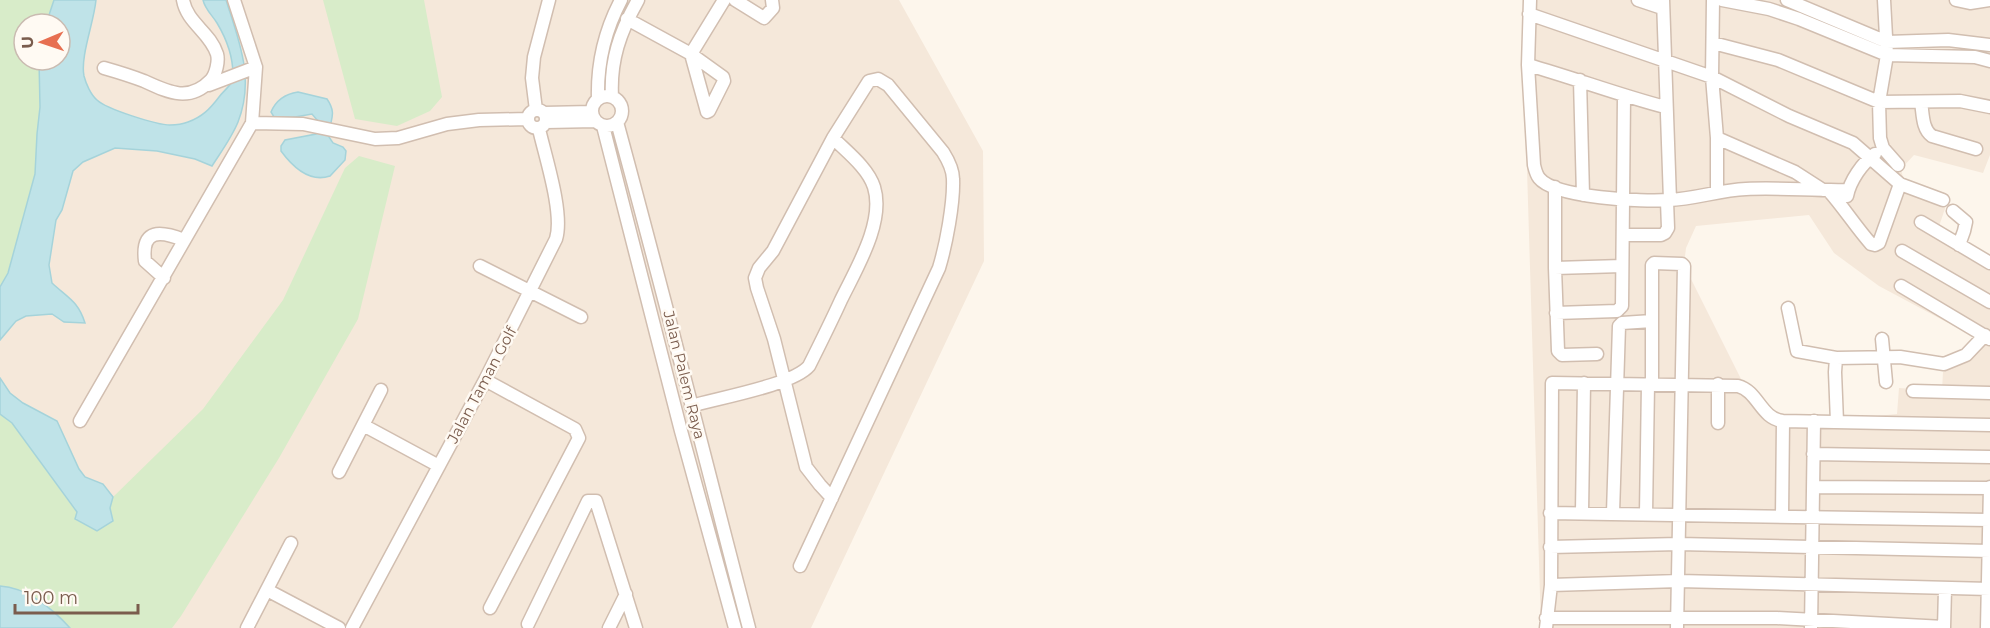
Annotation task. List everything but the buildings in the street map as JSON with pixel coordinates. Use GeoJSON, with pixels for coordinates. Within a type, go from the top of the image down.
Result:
{"type":"FeatureCollection","features":[{"type":"Feature","properties":{"kind":"street"},"geometry":{"type":"LineString","coordinates":[[183,0],[185,10],[193,23],[209,39],[217,55],[214,77],[203,88]]}},
{"type":"Feature","properties":{"kind":"street"},"geometry":{"type":"LineString","coordinates":[[80,422],[252,123],[252,69],[234,0]]}},
{"type":"Feature","properties":{"kind":"street","name":"Jalan Taman Golf"},"geometry":{"type":"LineString","coordinates":[[352,628],[485,380],[558,233],[554,195],[532,78],[534,57],[549,0]]}},
{"type":"Feature","properties":{"kind":"street"},"geometry":{"type":"LineString","coordinates":[[597,119],[593,107],[598,99],[600,56],[607,29],[621,0]]}},
{"type":"Feature","properties":{"kind":"street"},"geometry":{"type":"LineString","coordinates":[[612,97],[613,63],[618,40],[638,0]]}},
{"type":"Feature","properties":{"kind":"street"},"geometry":{"type":"LineString","coordinates":[[627,19],[691,54],[724,0]]}},
{"type":"Feature","properties":{"kind":"street"},"geometry":{"type":"LineString","coordinates":[[735,0],[764,18],[773,8],[772,0]]}},
{"type":"Feature","properties":{"kind":"street"},"geometry":{"type":"LineString","coordinates":[[1530,0],[1528,65],[1536,172],[1540,179],[1555,188],[1582,195],[1624,200],[1668,200],[1717,191],[1768,188],[1848,190]]}},
{"type":"Feature","properties":{"kind":"street"},"geometry":{"type":"LineString","coordinates":[[1623,235],[1661,235],[1668,228],[1666,61],[1662,4],[1638,0]]}},
{"type":"Feature","properties":{"kind":"street"},"geometry":{"type":"LineString","coordinates":[[1713,0],[1712,77],[1717,138],[1717,191]]}},
{"type":"Feature","properties":{"kind":"street"},"geometry":{"type":"LineString","coordinates":[[1722,0],[1769,9],[1887,48],[1974,57],[1990,61]]}},
{"type":"Feature","properties":{"kind":"street"},"geometry":{"type":"LineString","coordinates":[[1788,0],[1887,48],[1948,40],[1990,45]]}},
{"type":"Feature","properties":{"kind":"street"},"geometry":{"type":"LineString","coordinates":[[1884,0],[1887,48],[1879,102],[1880,138],[1883,148],[1898,165]]}},
{"type":"Feature","properties":{"kind":"street"},"geometry":{"type":"LineString","coordinates":[[1956,0],[1970,3],[1990,0]]}},
{"type":"Feature","properties":{"kind":"street"},"geometry":{"type":"LineString","coordinates":[[1529,14],[1712,77],[1789,116],[1853,143],[1900,184],[1943,200]]}},
{"type":"Feature","properties":{"kind":"street"},"geometry":{"type":"LineString","coordinates":[[1713,43],[1778,60],[1879,102],[1960,101],[1990,107]]}},
{"type":"Feature","properties":{"kind":"street"},"geometry":{"type":"LineString","coordinates":[[1528,65],[1665,107]]}},
{"type":"Feature","properties":{"kind":"street"},"geometry":{"type":"LineString","coordinates":[[104,68],[175,94],[193,92],[252,69]]}},
{"type":"Feature","properties":{"kind":"street"},"geometry":{"type":"LineString","coordinates":[[800,566],[832,498],[939,268],[947,232],[954,177],[949,163],[943,152],[888,85],[881,80],[869,81],[833,138],[755,278],[806,467],[832,498]]}},
{"type":"Feature","properties":{"kind":"street"},"geometry":{"type":"LineString","coordinates":[[1580,80],[1582,195]]}},
{"type":"Feature","properties":{"kind":"street"},"geometry":{"type":"LineString","coordinates":[[1556,313],[1619,310],[1623,303],[1624,96]]}},
{"type":"Feature","properties":{"kind":"street"},"geometry":{"type":"LineString","coordinates":[[252,123],[303,124],[375,139],[398,138],[447,124],[479,120],[597,119],[608,126],[617,122],[622,108],[620,103],[612,97],[598,99]]}},
{"type":"Feature","properties":{"kind":"street"},"geometry":{"type":"LineString","coordinates":[[1921,102],[1925,129],[1928,133],[1976,149]]}},
{"type":"Feature","properties":{"kind":"street","name":"Jalan Palem Raya"},"geometry":{"type":"LineString","coordinates":[[597,119],[735,628]]}},
{"type":"Feature","properties":{"kind":"street","name":"Jalan Palem Raya"},"geometry":{"type":"LineString","coordinates":[[617,122],[668,308],[749,628]]}},
{"type":"Feature","properties":{"kind":"street"},"geometry":{"type":"LineString","coordinates":[[691,406],[784,381],[800,374],[809,366],[864,252],[874,225],[876,198],[873,185],[863,170],[833,138]]}},
{"type":"Feature","properties":{"kind":"street"},"geometry":{"type":"LineString","coordinates":[[1717,138],[1795,172],[1826,190],[1844,208],[1855,226],[1872,245],[1877,245],[1900,184]]}},
{"type":"Feature","properties":{"kind":"street"},"geometry":{"type":"LineString","coordinates":[[1844,208],[1848,190],[1862,167],[1883,148]]}},
{"type":"Feature","properties":{"kind":"street"},"geometry":{"type":"LineString","coordinates":[[1555,188],[1556,313],[1559,352],[1562,355],[1597,354]]}},
{"type":"Feature","properties":{"kind":"street"},"geometry":{"type":"LineString","coordinates":[[1953,211],[1966,222],[1959,245]]}},
{"type":"Feature","properties":{"kind":"street"},"geometry":{"type":"LineString","coordinates":[[1921,222],[1990,263]]}},
{"type":"Feature","properties":{"kind":"street"},"geometry":{"type":"LineString","coordinates":[[164,278],[146,261],[146,243],[152,235],[158,233],[184,240]]}},
{"type":"Feature","properties":{"kind":"street"},"geometry":{"type":"LineString","coordinates":[[1902,251],[1990,302]]}},
{"type":"Feature","properties":{"kind":"street"},"geometry":{"type":"LineString","coordinates":[[1646,514],[1652,264],[1682,264],[1684,266],[1683,384],[1677,623]]}},
{"type":"Feature","properties":{"kind":"street"},"geometry":{"type":"LineString","coordinates":[[480,266],[581,317]]}},
{"type":"Feature","properties":{"kind":"street"},"geometry":{"type":"LineString","coordinates":[[1555,268],[1623,266]]}},
{"type":"Feature","properties":{"kind":"street"},"geometry":{"type":"LineString","coordinates":[[1788,308],[1797,351],[1836,358],[1900,357],[1944,364],[1966,355],[1988,337],[1900,286]]}},
{"type":"Feature","properties":{"kind":"street"},"geometry":{"type":"LineString","coordinates":[[1613,513],[1620,324],[1652,321]]}},
{"type":"Feature","properties":{"kind":"street"},"geometry":{"type":"LineString","coordinates":[[1882,339],[1886,382]]}},
{"type":"Feature","properties":{"kind":"street"},"geometry":{"type":"LineString","coordinates":[[1836,358],[1837,422]]}},
{"type":"Feature","properties":{"kind":"street"},"geometry":{"type":"LineString","coordinates":[[485,380],[575,429],[579,438],[490,608]]}},
{"type":"Feature","properties":{"kind":"street"},"geometry":{"type":"LineString","coordinates":[[1945,589],[1944,627],[1777,623],[1546,623],[1551,585],[1551,383],[1738,386],[1746,389],[1772,418],[1783,421],[1990,424]]}},
{"type":"Feature","properties":{"kind":"street"},"geometry":{"type":"LineString","coordinates":[[1582,512],[1584,383]]}},
{"type":"Feature","properties":{"kind":"street"},"geometry":{"type":"LineString","coordinates":[[1718,384],[1718,423]]}},
{"type":"Feature","properties":{"kind":"street"},"geometry":{"type":"LineString","coordinates":[[339,472],[381,390]]}},
{"type":"Feature","properties":{"kind":"street"},"geometry":{"type":"LineString","coordinates":[[1913,391],[1990,393]]}},
{"type":"Feature","properties":{"kind":"street"},"geometry":{"type":"LineString","coordinates":[[1782,517],[1783,421]]}},
{"type":"Feature","properties":{"kind":"street"},"geometry":{"type":"LineString","coordinates":[[1811,624],[1814,421]]}},
{"type":"Feature","properties":{"kind":"street"},"geometry":{"type":"LineString","coordinates":[[363,426],[439,466]]}},
{"type":"Feature","properties":{"kind":"street"},"geometry":{"type":"LineString","coordinates":[[1813,454],[1990,457]]}},
{"type":"Feature","properties":{"kind":"street"},"geometry":{"type":"LineString","coordinates":[[1813,487],[1990,488],[1987,628]]}},
{"type":"Feature","properties":{"kind":"street"},"geometry":{"type":"LineString","coordinates":[[530,627],[588,501],[592,500],[596,501],[636,628]]}},
{"type":"Feature","properties":{"kind":"street"},"geometry":{"type":"LineString","coordinates":[[1550,513],[1989,520]]}},
{"type":"Feature","properties":{"kind":"street"},"geometry":{"type":"LineString","coordinates":[[247,628],[291,543]]}},
{"type":"Feature","properties":{"kind":"street"},"geometry":{"type":"LineString","coordinates":[[1550,547],[1679,544],[1990,551]]}},
{"type":"Feature","properties":{"kind":"street"},"geometry":{"type":"LineString","coordinates":[[1551,585],[1679,581],[1989,590]]}},
{"type":"Feature","properties":{"kind":"street"},"geometry":{"type":"LineString","coordinates":[[267,590],[339,628]]}},
{"type":"Feature","properties":{"kind":"street"},"geometry":{"type":"LineString","coordinates":[[609,628],[626,594]]}},
{"type":"Feature","properties":{"kind":"shaded area"},"geometry":{"type":"Polygon","coordinates":[[[0,0],[899,0],[983,151],[984,261],[811,628],[0,628],[0,0]]]}},
{"type":"Feature","properties":{"kind":"shaded area"},"geometry":{"type":"Polygon","coordinates":[[[1524,0],[1990,0],[1990,155],[1983,173],[1914,155],[1901,169],[1904,182],[1948,200],[1937,232],[1990,267],[1990,628],[1541,628],[1524,71],[1524,0]],[[1809,215],[1696,226],[1686,248],[1684,265],[1753,403],[1775,426],[1897,414],[1899,388],[1942,391],[1943,372],[1965,360],[1980,340],[1879,286],[1834,253],[1809,215]]]}},
{"type":"Feature","properties":{"kind":"green space"},"geometry":{"type":"Polygon","coordinates":[[[0,0],[54,0],[50,12],[12,12],[12,72],[39,72],[40,107],[35,174],[8,273],[0,287],[0,0]]]}},
{"type":"Feature","properties":{"kind":"green space"},"geometry":{"type":"Polygon","coordinates":[[[323,0],[424,0],[442,97],[430,111],[397,126],[355,119],[323,0]]]}},
{"type":"Feature","properties":{"kind":"green space"},"geometry":{"type":"Polygon","coordinates":[[[359,156],[395,166],[358,319],[279,458],[172,628],[0,628],[0,414],[12,423],[77,513],[75,519],[110,508],[113,497],[203,409],[283,300],[345,168],[359,156]]]}},
{"type":"Feature","properties":{"kind":"water"},"geometry":{"type":"Polygon","coordinates":[[[54,0],[96,0],[83,68],[91,92],[102,104],[121,112],[170,125],[186,123],[202,115],[232,82],[233,68],[228,48],[203,0],[226,0],[243,60],[245,91],[243,106],[233,133],[212,166],[195,159],[157,151],[115,148],[83,162],[73,171],[62,210],[56,220],[49,265],[52,283],[76,305],[85,323],[64,322],[52,314],[26,316],[16,321],[0,340],[0,287],[8,273],[35,174],[40,107],[39,72],[72,72],[72,12],[50,12],[54,0]]]}},
{"type":"Feature","properties":{"kind":"water"},"geometry":{"type":"Polygon","coordinates":[[[298,92],[327,99],[332,109],[329,137],[333,143],[343,147],[346,151],[345,160],[330,176],[315,177],[302,172],[281,151],[285,140],[316,134],[319,127],[318,121],[312,114],[274,117],[271,112],[282,98],[298,92]]]}},
{"type":"Feature","properties":{"kind":"water"},"geometry":{"type":"Polygon","coordinates":[[[0,378],[10,393],[23,403],[57,421],[79,469],[85,477],[103,484],[113,497],[110,508],[113,521],[97,531],[75,519],[77,512],[12,423],[0,414],[0,378]]]}},
{"type":"Feature","properties":{"kind":"water"},"geometry":{"type":"Polygon","coordinates":[[[0,586],[20,590],[38,600],[70,628],[0,628],[0,586]]]}}]}
